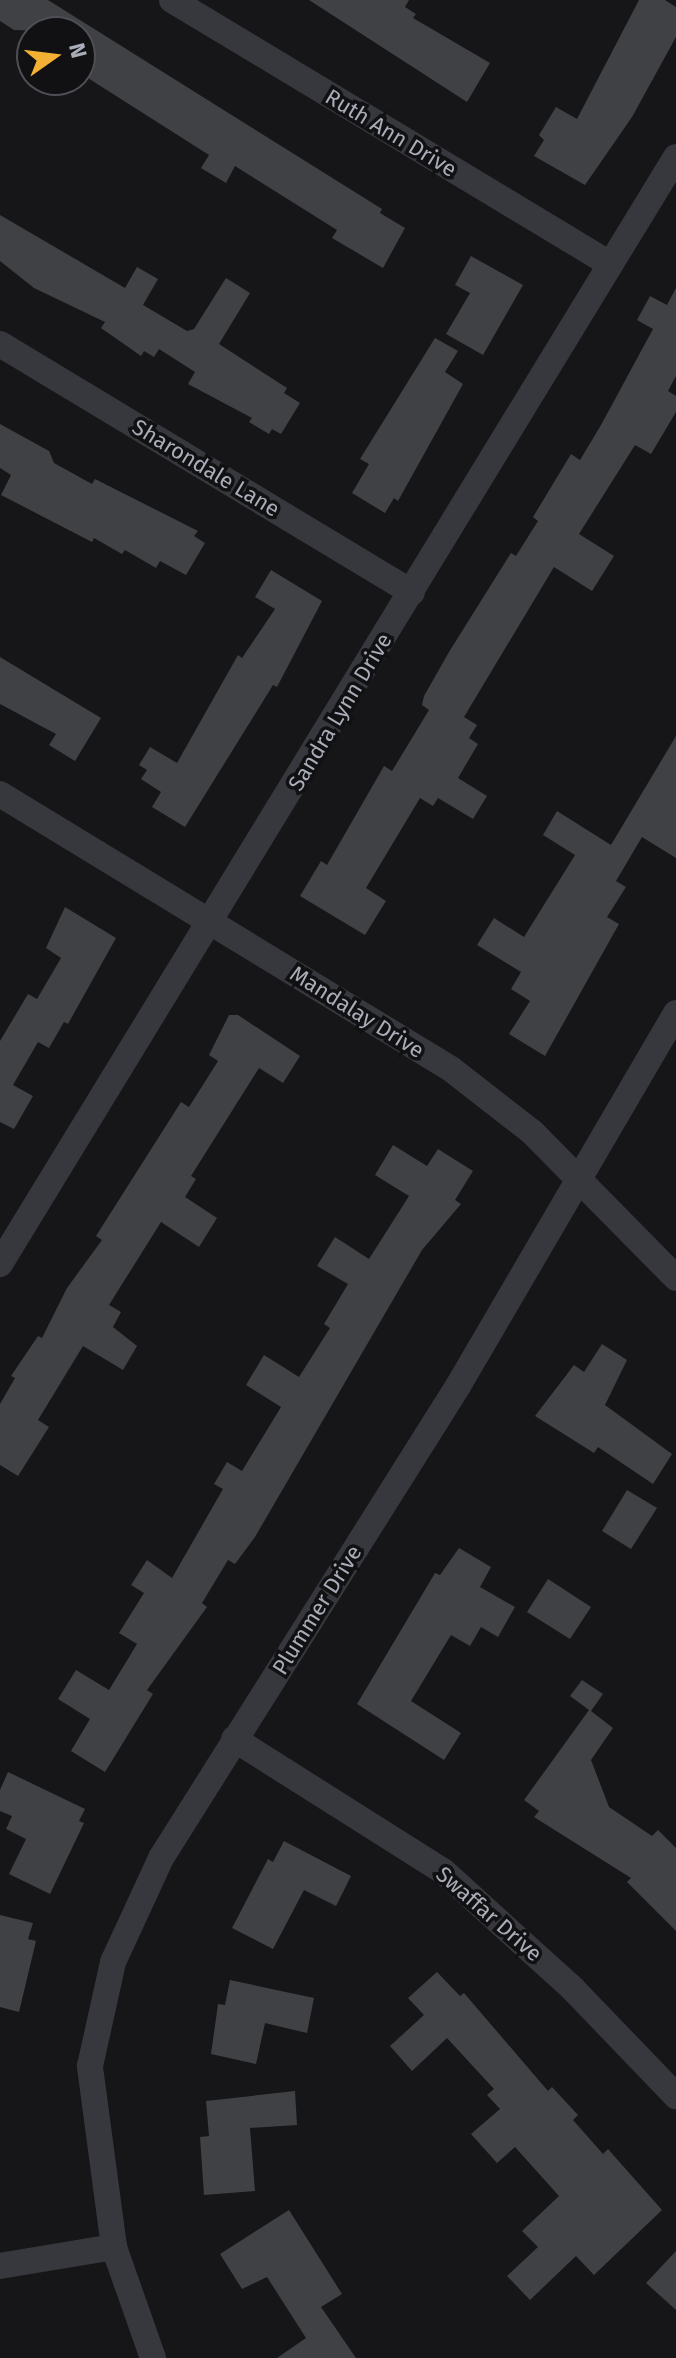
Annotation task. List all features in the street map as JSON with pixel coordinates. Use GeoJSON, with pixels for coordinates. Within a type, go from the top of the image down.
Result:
{"type":"FeatureCollection","features":[{"type":"Feature","properties":{"kind":"street","name":"Ruth Ann Drive"},"geometry":{"type":"LineString","coordinates":[[172,0],[610,264]]}},
{"type":"Feature","properties":{"kind":"street","name":"Sandra Lynn Drive"},"geometry":{"type":"LineString","coordinates":[[0,1264],[212,923],[676,157]]}},
{"type":"Feature","properties":{"kind":"street","name":"Sharondale Lane"},"geometry":{"type":"LineString","coordinates":[[0,344],[412,593]]}},
{"type":"Feature","properties":{"kind":"street","name":"Mandalay Drive"},"geometry":{"type":"LineString","coordinates":[[0,794],[451,1069],[532,1132],[676,1278]]}},
{"type":"Feature","properties":{"kind":"street","name":"Plummer Drive"},"geometry":{"type":"LineString","coordinates":[[153,2358],[114,2247],[90,2066],[113,1962],[161,1858],[458,1386],[576,1177],[676,1013]]}},
{"type":"Feature","properties":{"kind":"street","name":"Swaffar Drive"},"geometry":{"type":"LineString","coordinates":[[234,1739],[443,1871],[573,1989],[676,2096]]}},
{"type":"Feature","properties":{"kind":"street"},"geometry":{"type":"LineString","coordinates":[[0,2266],[114,2247]]}},
{"type":"Feature","properties":{"kind":"building"},"geometry":{"type":"Polygon","coordinates":[[[0,0],[48,0],[74,16],[16,16],[16,30],[0,21],[0,0]]]}},
{"type":"Feature","properties":{"kind":"building"},"geometry":{"type":"Polygon","coordinates":[[[309,0],[409,0],[405,7],[416,14],[413,18],[490,63],[467,102],[309,0]]]}},
{"type":"Feature","properties":{"kind":"building"},"geometry":{"type":"Polygon","coordinates":[[[639,0],[665,0],[676,7],[676,37],[632,117],[585,185],[534,156],[544,140],[539,135],[556,107],[577,119],[639,0]]]}},
{"type":"Feature","properties":{"kind":"building"},"geometry":{"type":"Polygon","coordinates":[[[96,30],[382,209],[380,213],[405,228],[383,268],[332,238],[337,230],[235,166],[226,183],[201,168],[209,155],[96,83],[96,30]]]}},
{"type":"Feature","properties":{"kind":"building"},"geometry":{"type":"Polygon","coordinates":[[[0,215],[125,288],[137,267],[158,279],[143,305],[187,331],[194,329],[226,278],[250,293],[219,344],[287,388],[284,393],[300,403],[281,434],[272,429],[269,434],[249,422],[252,418],[188,384],[195,372],[159,349],[154,357],[144,351],[141,356],[101,328],[105,322],[34,288],[0,261],[0,215]]]}},
{"type":"Feature","properties":{"kind":"building"},"geometry":{"type":"Polygon","coordinates":[[[471,256],[523,285],[483,355],[446,334],[470,293],[455,285],[471,256]]]}},
{"type":"Feature","properties":{"kind":"building"},"geometry":{"type":"Polygon","coordinates":[[[676,288],[676,376],[668,391],[676,396],[676,412],[651,454],[635,445],[579,534],[614,556],[592,591],[554,567],[464,717],[477,725],[469,738],[478,744],[458,778],[487,796],[473,819],[438,798],[433,806],[420,798],[366,888],[386,901],[365,935],[300,896],[321,861],[327,865],[384,766],[392,771],[429,710],[422,705],[424,696],[449,652],[511,553],[516,556],[538,521],[533,517],[571,454],[580,460],[601,425],[653,329],[637,320],[650,296],[667,305],[676,288]]]}},
{"type":"Feature","properties":{"kind":"building"},"geometry":{"type":"Polygon","coordinates":[[[435,338],[458,351],[445,372],[463,384],[398,501],[394,498],[385,513],[352,493],[369,464],[360,459],[435,338]]]}},
{"type":"Feature","properties":{"kind":"building"},"geometry":{"type":"Polygon","coordinates":[[[0,424],[49,451],[54,463],[92,484],[95,479],[198,531],[194,536],[205,543],[186,575],[160,561],[156,568],[125,550],[122,554],[94,538],[92,542],[1,495],[11,475],[0,468],[0,424]]]}},
{"type":"Feature","properties":{"kind":"building"},"geometry":{"type":"Polygon","coordinates":[[[271,570],[322,601],[277,687],[273,685],[185,827],[152,807],[161,792],[141,779],[147,770],[139,765],[150,747],[177,763],[238,655],[242,658],[275,609],[255,597],[271,570]]]}},
{"type":"Feature","properties":{"kind":"building"},"geometry":{"type":"Polygon","coordinates":[[[0,657],[101,718],[75,761],[49,745],[56,734],[0,704],[0,657]]]}},
{"type":"Feature","properties":{"kind":"building"},"geometry":{"type":"Polygon","coordinates":[[[676,736],[676,858],[642,837],[616,881],[626,887],[607,917],[619,924],[545,1056],[509,1034],[530,1001],[511,989],[521,972],[477,945],[494,918],[524,937],[575,855],[543,835],[557,811],[611,845],[676,736]]]}},
{"type":"Feature","properties":{"kind":"building"},"geometry":{"type":"Polygon","coordinates":[[[65,907],[116,938],[68,1024],[64,1022],[49,1048],[38,1042],[13,1085],[33,1096],[14,1129],[0,1122],[0,1041],[28,994],[37,999],[61,958],[46,948],[65,907]]]}},
{"type":"Feature","properties":{"kind":"building"},"geometry":{"type":"Polygon","coordinates":[[[229,1015],[238,1015],[300,1056],[283,1083],[259,1068],[191,1176],[196,1179],[185,1197],[217,1218],[199,1247],[161,1222],[109,1305],[121,1312],[113,1327],[137,1346],[123,1370],[83,1346],[38,1420],[49,1427],[18,1476],[0,1465],[0,1404],[15,1378],[11,1376],[38,1336],[42,1338],[67,1288],[102,1240],[96,1236],[181,1102],[189,1107],[218,1061],[209,1055],[229,1015]]]}},
{"type":"Feature","properties":{"kind":"building"},"geometry":{"type":"Polygon","coordinates":[[[393,1145],[427,1166],[438,1149],[473,1171],[455,1200],[461,1204],[422,1250],[255,1537],[235,1564],[228,1560],[202,1603],[207,1607],[147,1690],[153,1694],[105,1772],[71,1751],[90,1719],[58,1699],[76,1670],[109,1690],[137,1644],[119,1633],[144,1593],[131,1585],[147,1560],[172,1578],[223,1489],[214,1484],[227,1462],[242,1471],[281,1407],[246,1385],[264,1355],[299,1377],[330,1328],[324,1324],[348,1284],[317,1266],[335,1237],[369,1259],[409,1196],[375,1175],[393,1145]]]}},
{"type":"Feature","properties":{"kind":"building"},"geometry":{"type":"Polygon","coordinates":[[[602,1344],[627,1360],[605,1405],[672,1454],[653,1484],[598,1447],[594,1453],[535,1416],[574,1365],[584,1372],[602,1344]]]}},
{"type":"Feature","properties":{"kind":"building"},"geometry":{"type":"Polygon","coordinates":[[[627,1490],[657,1508],[631,1549],[602,1531],[627,1490]]]}},
{"type":"Feature","properties":{"kind":"building"},"geometry":{"type":"Polygon","coordinates":[[[459,1548],[491,1567],[480,1587],[515,1607],[498,1637],[481,1627],[470,1646],[451,1635],[411,1701],[461,1733],[444,1760],[357,1704],[435,1573],[440,1575],[459,1548]]]}},
{"type":"Feature","properties":{"kind":"building"},"geometry":{"type":"Polygon","coordinates":[[[548,1579],[591,1607],[570,1639],[527,1612],[548,1579]]]}},
{"type":"Feature","properties":{"kind":"building"},"geometry":{"type":"Polygon","coordinates":[[[582,1680],[603,1694],[591,1711],[613,1728],[591,1760],[609,1807],[652,1836],[658,1830],[676,1848],[676,1931],[627,1882],[631,1878],[534,1817],[539,1811],[524,1800],[589,1710],[570,1696],[582,1680]]]}},
{"type":"Feature","properties":{"kind":"building"},"geometry":{"type":"Polygon","coordinates":[[[8,1772],[85,1809],[79,1821],[84,1823],[50,1894],[9,1874],[26,1839],[6,1829],[12,1816],[0,1811],[0,1790],[8,1772]]]}},
{"type":"Feature","properties":{"kind":"building"},"geometry":{"type":"Polygon","coordinates":[[[284,1841],[351,1876],[336,1906],[304,1890],[273,1949],[232,1928],[268,1859],[273,1862],[284,1841]]]}},
{"type":"Feature","properties":{"kind":"building"},"geometry":{"type":"Polygon","coordinates":[[[0,1915],[33,1923],[28,1939],[36,1941],[19,2012],[0,2007],[0,1915]]]}},
{"type":"Feature","properties":{"kind":"building"},"geometry":{"type":"Polygon","coordinates":[[[437,1972],[460,1996],[464,1993],[548,2091],[552,2087],[578,2115],[573,2120],[603,2154],[608,2149],[662,2210],[594,2275],[576,2256],[530,2300],[507,2276],[538,2247],[522,2231],[559,2196],[515,2147],[497,2163],[471,2134],[500,2109],[487,2095],[494,2089],[447,2038],[412,2071],[390,2046],[424,2015],[408,1998],[437,1972]]]}},
{"type":"Feature","properties":{"kind":"building"},"geometry":{"type":"Polygon","coordinates":[[[230,1980],[314,1998],[307,2033],[265,2023],[256,2064],[211,2054],[218,2004],[225,2005],[230,1980]]]}},
{"type":"Feature","properties":{"kind":"building"},"geometry":{"type":"Polygon","coordinates":[[[295,2091],[297,2125],[250,2128],[255,2191],[204,2195],[200,2137],[209,2136],[206,2101],[295,2091]]]}},
{"type":"Feature","properties":{"kind":"building"},"geometry":{"type":"Polygon","coordinates":[[[289,2210],[342,2294],[321,2307],[356,2358],[277,2358],[306,2338],[267,2277],[242,2289],[220,2254],[289,2210]]]}},
{"type":"Feature","properties":{"kind":"building"},"geometry":{"type":"Polygon","coordinates":[[[676,2251],[676,2310],[646,2283],[676,2251]]]}}]}
